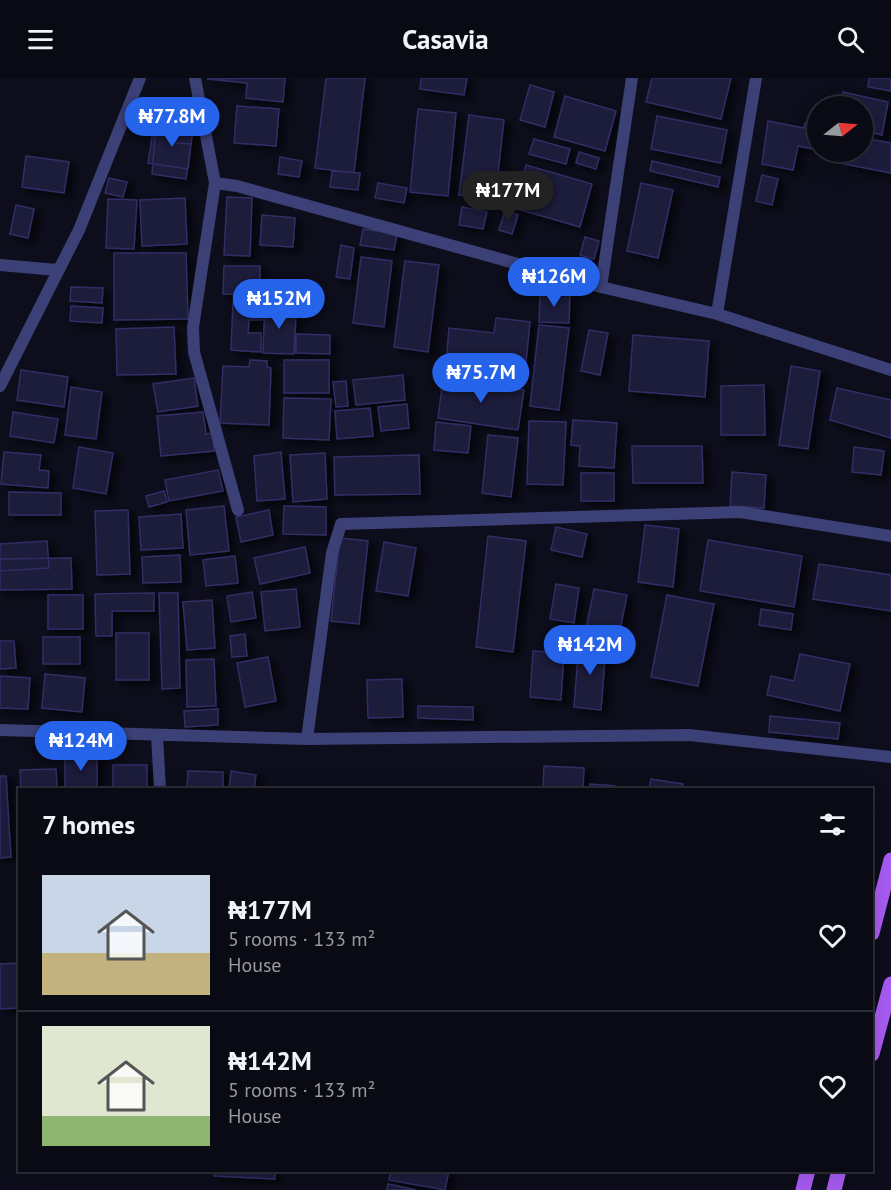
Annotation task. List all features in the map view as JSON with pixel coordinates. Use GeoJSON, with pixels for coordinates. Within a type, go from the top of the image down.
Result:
{"type":"FeatureCollection","features":[{"type":"Feature","properties":{"kind":"main road"},"geometry":{"type":"LineString","coordinates":[[873,929],[891,860]]}},
{"type":"Feature","properties":{"kind":"main road"},"geometry":{"type":"LineString","coordinates":[[873,1050],[891,984]]}},
{"type":"Feature","properties":{"kind":"main road"},"geometry":{"type":"LineString","coordinates":[[802,1190],[807,1172]]}},
{"type":"Feature","properties":{"kind":"main road"},"geometry":{"type":"LineString","coordinates":[[834,1190],[838,1172]]}},
{"type":"Feature","properties":{"kind":"street"},"geometry":{"type":"LineString","coordinates":[[0,386],[78,230],[140,78]]}},
{"type":"Feature","properties":{"kind":"street"},"geometry":{"type":"LineString","coordinates":[[195,78],[215,183],[193,327],[194,352],[238,510]]}},
{"type":"Feature","properties":{"kind":"street"},"geometry":{"type":"LineString","coordinates":[[601,287],[632,78]]}},
{"type":"Feature","properties":{"kind":"street"},"geometry":{"type":"LineString","coordinates":[[717,314],[756,78]]}},
{"type":"Feature","properties":{"kind":"street"},"geometry":{"type":"LineString","coordinates":[[215,183],[237,186],[601,287],[717,314],[891,370]]}},
{"type":"Feature","properties":{"kind":"street"},"geometry":{"type":"LineString","coordinates":[[0,265],[57,270]]}},
{"type":"Feature","properties":{"kind":"street"},"geometry":{"type":"LineString","coordinates":[[307,739],[332,553],[341,524],[740,512],[891,536]]}},
{"type":"Feature","properties":{"kind":"street"},"geometry":{"type":"LineString","coordinates":[[0,730],[307,739],[689,735],[891,757]]}},
{"type":"Feature","properties":{"kind":"street"},"geometry":{"type":"LineString","coordinates":[[157,736],[160,788]]}},
{"type":"Feature","properties":{"kind":"building"},"geometry":{"type":"Polygon","coordinates":[[[285,78],[283,102],[246,98],[247,83],[207,79],[285,78]]]}},
{"type":"Feature","properties":{"kind":"building"},"geometry":{"type":"Polygon","coordinates":[[[326,78],[365,78],[354,173],[315,168],[326,78]]]}},
{"type":"Feature","properties":{"kind":"building"},"geometry":{"type":"Polygon","coordinates":[[[421,78],[467,78],[464,95],[420,89],[421,78]]]}},
{"type":"Feature","properties":{"kind":"building"},"geometry":{"type":"Polygon","coordinates":[[[652,78],[731,78],[721,119],[646,102],[652,78]]]}},
{"type":"Feature","properties":{"kind":"building"},"geometry":{"type":"Polygon","coordinates":[[[869,78],[891,78],[891,91],[868,87],[869,78]]]}},
{"type":"Feature","properties":{"kind":"building"},"geometry":{"type":"Polygon","coordinates":[[[530,85],[554,92],[545,127],[520,120],[530,85]]]}},
{"type":"Feature","properties":{"kind":"building"},"geometry":{"type":"Polygon","coordinates":[[[843,92],[861,96],[842,96],[843,92]]]}},
{"type":"Feature","properties":{"kind":"building"},"geometry":{"type":"Polygon","coordinates":[[[565,96],[616,111],[605,151],[554,137],[565,96]]]}},
{"type":"Feature","properties":{"kind":"building"},"geometry":{"type":"Polygon","coordinates":[[[873,99],[888,102],[882,135],[873,133],[873,99]]]}},
{"type":"Feature","properties":{"kind":"building"},"geometry":{"type":"Polygon","coordinates":[[[237,106],[279,109],[276,146],[234,143],[237,106]]]}},
{"type":"Feature","properties":{"kind":"building"},"geometry":{"type":"Polygon","coordinates":[[[418,109],[456,113],[448,196],[410,192],[418,109]]]}},
{"type":"Feature","properties":{"kind":"building"},"geometry":{"type":"Polygon","coordinates":[[[157,112],[173,113],[176,143],[191,144],[186,179],[152,174],[157,112]]]}},
{"type":"Feature","properties":{"kind":"building"},"geometry":{"type":"Polygon","coordinates":[[[469,115],[504,120],[495,199],[459,195],[469,115]]]}},
{"type":"Feature","properties":{"kind":"building"},"geometry":{"type":"Polygon","coordinates":[[[657,116],[727,130],[721,163],[651,149],[657,116]]]}},
{"type":"Feature","properties":{"kind":"building"},"geometry":{"type":"Polygon","coordinates":[[[768,121],[804,128],[805,123],[807,123],[807,148],[798,146],[793,170],[762,164],[768,121]]]}},
{"type":"Feature","properties":{"kind":"building"},"geometry":{"type":"Polygon","coordinates":[[[178,126],[193,128],[188,169],[148,163],[153,131],[176,134],[178,126]]]}},
{"type":"Feature","properties":{"kind":"building"},"geometry":{"type":"Polygon","coordinates":[[[534,139],[570,149],[566,164],[529,154],[534,139]]]}},
{"type":"Feature","properties":{"kind":"building"},"geometry":{"type":"Polygon","coordinates":[[[873,140],[891,143],[891,173],[844,164],[844,162],[873,162],[873,140]]]}},
{"type":"Feature","properties":{"kind":"building"},"geometry":{"type":"Polygon","coordinates":[[[579,152],[599,158],[596,169],[576,163],[579,152]]]}},
{"type":"Feature","properties":{"kind":"building"},"geometry":{"type":"Polygon","coordinates":[[[26,156],[69,162],[64,193],[22,187],[26,156]]]}},
{"type":"Feature","properties":{"kind":"building"},"geometry":{"type":"Polygon","coordinates":[[[280,157],[302,161],[299,177],[278,174],[280,157]]]}},
{"type":"Feature","properties":{"kind":"building"},"geometry":{"type":"Polygon","coordinates":[[[652,161],[720,177],[718,187],[650,171],[652,161]]]}},
{"type":"Feature","properties":{"kind":"building"},"geometry":{"type":"Polygon","coordinates":[[[526,165],[592,184],[580,227],[514,208],[526,165]]]}},
{"type":"Feature","properties":{"kind":"building"},"geometry":{"type":"Polygon","coordinates":[[[332,171],[360,173],[358,190],[330,187],[332,171]]]}},
{"type":"Feature","properties":{"kind":"building"},"geometry":{"type":"Polygon","coordinates":[[[762,175],[778,179],[772,205],[756,201],[762,175]]]}},
{"type":"Feature","properties":{"kind":"building"},"geometry":{"type":"Polygon","coordinates":[[[109,178],[127,182],[123,197],[105,193],[109,178]]]}},
{"type":"Feature","properties":{"kind":"building"},"geometry":{"type":"Polygon","coordinates":[[[378,183],[407,188],[404,203],[375,198],[378,183]]]}},
{"type":"Feature","properties":{"kind":"building"},"geometry":{"type":"Polygon","coordinates":[[[641,183],[673,190],[658,258],[627,251],[641,183]]]}},
{"type":"Feature","properties":{"kind":"building"},"geometry":{"type":"Polygon","coordinates":[[[227,197],[252,198],[250,256],[224,255],[227,197]]]}},
{"type":"Feature","properties":{"kind":"building"},"geometry":{"type":"Polygon","coordinates":[[[185,198],[187,244],[142,246],[140,200],[185,198]]]}},
{"type":"Feature","properties":{"kind":"building"},"geometry":{"type":"Polygon","coordinates":[[[108,199],[137,200],[134,249],[106,248],[108,199]]]}},
{"type":"Feature","properties":{"kind":"building"},"geometry":{"type":"Polygon","coordinates":[[[16,205],[34,209],[28,238],[10,234],[16,205]]]}},
{"type":"Feature","properties":{"kind":"building"},"geometry":{"type":"Polygon","coordinates":[[[462,207],[487,212],[483,229],[459,225],[462,207]]]}},
{"type":"Feature","properties":{"kind":"building"},"geometry":{"type":"Polygon","coordinates":[[[505,211],[518,215],[512,234],[499,230],[505,211]]]}},
{"type":"Feature","properties":{"kind":"building"},"geometry":{"type":"Polygon","coordinates":[[[262,215],[295,218],[293,247],[260,245],[262,215]]]}},
{"type":"Feature","properties":{"kind":"building"},"geometry":{"type":"Polygon","coordinates":[[[363,229],[397,234],[394,250],[360,245],[363,229]]]}},
{"type":"Feature","properties":{"kind":"building"},"geometry":{"type":"Polygon","coordinates":[[[585,237],[599,241],[594,259],[580,255],[585,237]]]}},
{"type":"Feature","properties":{"kind":"building"},"geometry":{"type":"Polygon","coordinates":[[[341,245],[354,248],[350,279],[336,277],[341,245]]]}},
{"type":"Feature","properties":{"kind":"building"},"geometry":{"type":"Polygon","coordinates":[[[114,253],[186,253],[188,319],[114,320],[114,253]]]}},
{"type":"Feature","properties":{"kind":"building"},"geometry":{"type":"Polygon","coordinates":[[[361,257],[392,261],[384,327],[353,323],[361,257]]]}},
{"type":"Feature","properties":{"kind":"building"},"geometry":{"type":"Polygon","coordinates":[[[405,261],[439,265],[428,352],[394,347],[405,261]]]}},
{"type":"Feature","properties":{"kind":"building"},"geometry":{"type":"Polygon","coordinates":[[[224,266],[260,266],[260,295],[223,294],[224,266]]]}},
{"type":"Feature","properties":{"kind":"building"},"geometry":{"type":"Polygon","coordinates":[[[71,287],[103,288],[102,303],[70,301],[71,287]]]}},
{"type":"Feature","properties":{"kind":"building"},"geometry":{"type":"Polygon","coordinates":[[[540,292],[570,293],[569,323],[539,322],[540,292]]]}},
{"type":"Feature","properties":{"kind":"building"},"geometry":{"type":"Polygon","coordinates":[[[233,302],[262,303],[262,320],[249,320],[248,333],[261,333],[261,352],[231,350],[233,302]]]}},
{"type":"Feature","properties":{"kind":"building"},"geometry":{"type":"Polygon","coordinates":[[[265,303],[283,304],[283,309],[289,309],[289,314],[296,315],[294,354],[263,353],[265,303]]]}},
{"type":"Feature","properties":{"kind":"building"},"geometry":{"type":"Polygon","coordinates":[[[71,306],[103,308],[102,323],[70,321],[71,306]]]}},
{"type":"Feature","properties":{"kind":"building"},"geometry":{"type":"Polygon","coordinates":[[[496,318],[530,322],[525,371],[446,363],[449,328],[494,333],[496,318]]]}},
{"type":"Feature","properties":{"kind":"building"},"geometry":{"type":"Polygon","coordinates":[[[539,325],[569,328],[559,410],[530,406],[539,325]]]}},
{"type":"Feature","properties":{"kind":"building"},"geometry":{"type":"Polygon","coordinates":[[[174,327],[176,374],[117,375],[116,329],[174,327]]]}},
{"type":"Feature","properties":{"kind":"building"},"geometry":{"type":"Polygon","coordinates":[[[589,330],[608,333],[600,375],[581,371],[589,330]]]}},
{"type":"Feature","properties":{"kind":"building"},"geometry":{"type":"Polygon","coordinates":[[[296,334],[330,335],[330,354],[296,353],[296,334]]]}},
{"type":"Feature","properties":{"kind":"building"},"geometry":{"type":"Polygon","coordinates":[[[633,335],[709,341],[705,397],[629,391],[633,335]]]}},
{"type":"Feature","properties":{"kind":"building"},"geometry":{"type":"Polygon","coordinates":[[[250,360],[267,361],[267,367],[271,368],[269,425],[220,423],[223,366],[249,367],[250,360]]]}},
{"type":"Feature","properties":{"kind":"building"},"geometry":{"type":"Polygon","coordinates":[[[284,360],[329,360],[329,393],[284,393],[284,360]]]}},
{"type":"Feature","properties":{"kind":"building"},"geometry":{"type":"Polygon","coordinates":[[[791,366],[820,371],[808,449],[779,445],[791,366]]]}},
{"type":"Feature","properties":{"kind":"building"},"geometry":{"type":"Polygon","coordinates":[[[21,370],[68,377],[64,407],[17,400],[21,370]]]}},
{"type":"Feature","properties":{"kind":"building"},"geometry":{"type":"Polygon","coordinates":[[[403,375],[405,400],[356,405],[353,380],[403,375]]]}},
{"type":"Feature","properties":{"kind":"building"},"geometry":{"type":"Polygon","coordinates":[[[194,378],[198,406],[158,412],[153,384],[194,378]]]}},
{"type":"Feature","properties":{"kind":"building"},"geometry":{"type":"Polygon","coordinates":[[[443,379],[524,390],[518,430],[438,418],[443,379]]]}},
{"type":"Feature","properties":{"kind":"building"},"geometry":{"type":"Polygon","coordinates":[[[346,381],[348,406],[336,407],[333,382],[346,381]]]}},
{"type":"Feature","properties":{"kind":"building"},"geometry":{"type":"Polygon","coordinates":[[[764,385],[765,435],[721,435],[721,386],[764,385]]]}},
{"type":"Feature","properties":{"kind":"building"},"geometry":{"type":"Polygon","coordinates":[[[71,387],[102,392],[96,439],[65,435],[71,387]]]}},
{"type":"Feature","properties":{"kind":"building"},"geometry":{"type":"Polygon","coordinates":[[[837,388],[891,400],[891,438],[830,420],[837,388]]]}},
{"type":"Feature","properties":{"kind":"building"},"geometry":{"type":"Polygon","coordinates":[[[284,398],[331,399],[329,440],[283,438],[284,398]]]}},
{"type":"Feature","properties":{"kind":"building"},"geometry":{"type":"Polygon","coordinates":[[[407,404],[409,428],[381,431],[378,407],[407,404]]]}},
{"type":"Feature","properties":{"kind":"building"},"geometry":{"type":"Polygon","coordinates":[[[370,408],[373,436],[337,439],[335,411],[370,408]]]}},
{"type":"Feature","properties":{"kind":"building"},"geometry":{"type":"Polygon","coordinates":[[[13,412],[58,419],[54,443],[10,436],[13,412]]]}},
{"type":"Feature","properties":{"kind":"building"},"geometry":{"type":"Polygon","coordinates":[[[203,412],[206,434],[213,433],[214,451],[161,456],[157,416],[203,412]]]}},
{"type":"Feature","properties":{"kind":"building"},"geometry":{"type":"Polygon","coordinates":[[[573,420],[617,423],[614,468],[579,466],[580,446],[571,445],[573,420]]]}},
{"type":"Feature","properties":{"kind":"building"},"geometry":{"type":"Polygon","coordinates":[[[529,421],[566,422],[563,485],[527,484],[529,421]]]}},
{"type":"Feature","properties":{"kind":"building"},"geometry":{"type":"Polygon","coordinates":[[[436,422],[471,426],[468,453],[434,450],[436,422]]]}},
{"type":"Feature","properties":{"kind":"building"},"geometry":{"type":"Polygon","coordinates":[[[488,435],[518,438],[511,497],[482,493],[488,435]]]}},
{"type":"Feature","properties":{"kind":"building"},"geometry":{"type":"Polygon","coordinates":[[[632,446],[702,446],[703,483],[633,483],[632,446]]]}},
{"type":"Feature","properties":{"kind":"building"},"geometry":{"type":"Polygon","coordinates":[[[79,447],[113,453],[106,494],[73,488],[79,447]]]}},
{"type":"Feature","properties":{"kind":"building"},"geometry":{"type":"Polygon","coordinates":[[[854,447],[884,451],[881,475],[852,472],[854,447]]]}},
{"type":"Feature","properties":{"kind":"building"},"geometry":{"type":"Polygon","coordinates":[[[4,452],[41,455],[39,470],[49,471],[48,488],[1,484],[4,452]]]}},
{"type":"Feature","properties":{"kind":"building"},"geometry":{"type":"Polygon","coordinates":[[[281,452],[285,499],[257,501],[254,456],[281,452]]]}},
{"type":"Feature","properties":{"kind":"building"},"geometry":{"type":"Polygon","coordinates":[[[325,453],[327,499],[293,502],[290,455],[325,453]]]}},
{"type":"Feature","properties":{"kind":"building"},"geometry":{"type":"Polygon","coordinates":[[[419,455],[420,494],[335,495],[334,457],[419,455]]]}},
{"type":"Feature","properties":{"kind":"building"},"geometry":{"type":"Polygon","coordinates":[[[218,470],[223,491],[169,501],[165,480],[218,470]]]}},
{"type":"Feature","properties":{"kind":"building"},"geometry":{"type":"Polygon","coordinates":[[[732,472],[766,475],[764,508],[730,506],[732,472]]]}},
{"type":"Feature","properties":{"kind":"building"},"geometry":{"type":"Polygon","coordinates":[[[581,473],[614,473],[614,501],[581,501],[581,473]]]}},
{"type":"Feature","properties":{"kind":"building"},"geometry":{"type":"Polygon","coordinates":[[[164,491],[167,502],[149,507],[146,496],[164,491]]]}},
{"type":"Feature","properties":{"kind":"building"},"geometry":{"type":"Polygon","coordinates":[[[9,492],[61,493],[61,515],[9,515],[9,492]]]}},
{"type":"Feature","properties":{"kind":"building"},"geometry":{"type":"Polygon","coordinates":[[[224,506],[229,551],[190,555],[186,510],[224,506]]]}},
{"type":"Feature","properties":{"kind":"building"},"geometry":{"type":"Polygon","coordinates":[[[284,506],[326,507],[326,535],[283,534],[284,506]]]}},
{"type":"Feature","properties":{"kind":"building"},"geometry":{"type":"Polygon","coordinates":[[[128,510],[130,574],[97,575],[95,511],[128,510]]]}},
{"type":"Feature","properties":{"kind":"building"},"geometry":{"type":"Polygon","coordinates":[[[269,510],[273,535],[241,542],[236,517],[269,510]]]}},
{"type":"Feature","properties":{"kind":"building"},"geometry":{"type":"Polygon","coordinates":[[[181,514],[183,548],[141,550],[139,517],[181,514]]]}},
{"type":"Feature","properties":{"kind":"building"},"geometry":{"type":"Polygon","coordinates":[[[645,525],[679,529],[673,587],[638,582],[645,525]]]}},
{"type":"Feature","properties":{"kind":"building"},"geometry":{"type":"Polygon","coordinates":[[[556,527],[587,534],[582,557],[551,550],[556,527]]]}},
{"type":"Feature","properties":{"kind":"building"},"geometry":{"type":"Polygon","coordinates":[[[488,536],[526,541],[513,652],[476,647],[488,536]]]}},
{"type":"Feature","properties":{"kind":"building"},"geometry":{"type":"Polygon","coordinates":[[[340,538],[368,541],[359,624],[331,621],[340,538]]]}},
{"type":"Feature","properties":{"kind":"building"},"geometry":{"type":"Polygon","coordinates":[[[708,540],[802,556],[794,607],[700,591],[708,540]]]}},
{"type":"Feature","properties":{"kind":"building"},"geometry":{"type":"Polygon","coordinates":[[[47,541],[49,568],[0,571],[0,544],[47,541]]]}},
{"type":"Feature","properties":{"kind":"building"},"geometry":{"type":"Polygon","coordinates":[[[384,542],[416,548],[408,596],[376,591],[384,542]]]}},
{"type":"Feature","properties":{"kind":"building"},"geometry":{"type":"Polygon","coordinates":[[[305,547],[310,573],[260,584],[254,558],[305,547]]]}},
{"type":"Feature","properties":{"kind":"building"},"geometry":{"type":"Polygon","coordinates":[[[180,555],[181,582],[143,583],[142,557],[180,555]]]}},
{"type":"Feature","properties":{"kind":"building"},"geometry":{"type":"Polygon","coordinates":[[[235,556],[238,583],[206,586],[203,560],[235,556]]]}},
{"type":"Feature","properties":{"kind":"building"},"geometry":{"type":"Polygon","coordinates":[[[71,558],[72,589],[0,590],[0,559],[71,558]]]}},
{"type":"Feature","properties":{"kind":"building"},"geometry":{"type":"Polygon","coordinates":[[[819,564],[891,575],[891,611],[813,599],[819,564]]]}},
{"type":"Feature","properties":{"kind":"building"},"geometry":{"type":"Polygon","coordinates":[[[556,584],[579,588],[574,623],[550,619],[556,584]]]}},
{"type":"Feature","properties":{"kind":"building"},"geometry":{"type":"Polygon","coordinates":[[[296,589],[300,627],[265,631],[261,592],[296,589]]]}},
{"type":"Feature","properties":{"kind":"building"},"geometry":{"type":"Polygon","coordinates":[[[594,589],[627,595],[618,640],[585,634],[594,589]]]}},
{"type":"Feature","properties":{"kind":"building"},"geometry":{"type":"Polygon","coordinates":[[[252,592],[256,618],[231,622],[227,596],[252,592]]]}},
{"type":"Feature","properties":{"kind":"building"},"geometry":{"type":"Polygon","coordinates":[[[154,593],[154,611],[112,611],[112,636],[96,636],[95,594],[154,593]]]}},
{"type":"Feature","properties":{"kind":"building"},"geometry":{"type":"Polygon","coordinates":[[[159,593],[178,593],[180,688],[162,689],[159,593]]]}},
{"type":"Feature","properties":{"kind":"building"},"geometry":{"type":"Polygon","coordinates":[[[48,595],[83,595],[83,629],[48,629],[48,595]]]}},
{"type":"Feature","properties":{"kind":"building"},"geometry":{"type":"Polygon","coordinates":[[[667,595],[714,604],[698,686],[651,677],[667,595]]]}},
{"type":"Feature","properties":{"kind":"building"},"geometry":{"type":"Polygon","coordinates":[[[212,600],[215,648],[187,650],[183,602],[212,600]]]}},
{"type":"Feature","properties":{"kind":"building"},"geometry":{"type":"Polygon","coordinates":[[[761,609],[793,614],[791,630],[759,625],[761,609]]]}},
{"type":"Feature","properties":{"kind":"building"},"geometry":{"type":"Polygon","coordinates":[[[116,633],[149,633],[149,680],[116,680],[116,633]]]}},
{"type":"Feature","properties":{"kind":"building"},"geometry":{"type":"Polygon","coordinates":[[[245,634],[247,656],[232,657],[230,636],[245,634]]]}},
{"type":"Feature","properties":{"kind":"building"},"geometry":{"type":"Polygon","coordinates":[[[43,637],[80,637],[80,664],[43,664],[43,637]]]}},
{"type":"Feature","properties":{"kind":"building"},"geometry":{"type":"Polygon","coordinates":[[[0,641],[14,641],[16,668],[0,669],[0,641]]]}},
{"type":"Feature","properties":{"kind":"building"},"geometry":{"type":"Polygon","coordinates":[[[579,643],[606,645],[601,710],[574,707],[579,643]]]}},
{"type":"Feature","properties":{"kind":"building"},"geometry":{"type":"Polygon","coordinates":[[[533,651],[564,653],[561,700],[530,697],[533,651]]]}},
{"type":"Feature","properties":{"kind":"building"},"geometry":{"type":"Polygon","coordinates":[[[800,654],[850,664],[840,711],[767,695],[771,676],[794,681],[800,654]]]}},
{"type":"Feature","properties":{"kind":"building"},"geometry":{"type":"Polygon","coordinates":[[[268,657],[276,701],[245,707],[237,663],[268,657]]]}},
{"type":"Feature","properties":{"kind":"building"},"geometry":{"type":"Polygon","coordinates":[[[214,659],[216,706],[187,707],[186,660],[214,659]]]}},
{"type":"Feature","properties":{"kind":"building"},"geometry":{"type":"Polygon","coordinates":[[[45,674],[85,678],[82,712],[42,708],[45,674]]]}},
{"type":"Feature","properties":{"kind":"building"},"geometry":{"type":"Polygon","coordinates":[[[0,676],[30,678],[28,709],[0,708],[0,676]]]}},
{"type":"Feature","properties":{"kind":"building"},"geometry":{"type":"Polygon","coordinates":[[[402,679],[403,717],[368,718],[367,680],[402,679]]]}},
{"type":"Feature","properties":{"kind":"building"},"geometry":{"type":"Polygon","coordinates":[[[418,706],[473,707],[473,720],[418,718],[418,706]]]}},
{"type":"Feature","properties":{"kind":"building"},"geometry":{"type":"Polygon","coordinates":[[[218,709],[218,725],[185,727],[184,711],[218,709]]]}},
{"type":"Feature","properties":{"kind":"building"},"geometry":{"type":"Polygon","coordinates":[[[770,716],[840,723],[838,739],[769,732],[770,716]]]}},
{"type":"Feature","properties":{"kind":"building"},"geometry":{"type":"Polygon","coordinates":[[[65,754],[97,754],[97,788],[65,788],[65,754]]]}},
{"type":"Feature","properties":{"kind":"building"},"geometry":{"type":"Polygon","coordinates":[[[113,765],[147,765],[147,788],[113,788],[113,765]]]}},
{"type":"Feature","properties":{"kind":"building"},"geometry":{"type":"Polygon","coordinates":[[[544,766],[584,768],[583,788],[543,788],[544,766]]]}},
{"type":"Feature","properties":{"kind":"building"},"geometry":{"type":"Polygon","coordinates":[[[56,769],[57,788],[21,788],[20,770],[56,769]]]}},
{"type":"Feature","properties":{"kind":"building"},"geometry":{"type":"Polygon","coordinates":[[[188,771],[223,772],[223,788],[187,788],[188,771]]]}},
{"type":"Feature","properties":{"kind":"building"},"geometry":{"type":"Polygon","coordinates":[[[231,771],[256,775],[254,788],[229,788],[231,771]]]}},
{"type":"Feature","properties":{"kind":"building"},"geometry":{"type":"Polygon","coordinates":[[[0,776],[6,776],[11,857],[0,858],[0,776]]]}},
{"type":"Feature","properties":{"kind":"building"},"geometry":{"type":"Polygon","coordinates":[[[651,779],[683,784],[683,788],[649,788],[651,779]]]}},
{"type":"Feature","properties":{"kind":"building"},"geometry":{"type":"Polygon","coordinates":[[[590,784],[616,786],[616,788],[589,788],[590,784]]]}},
{"type":"Feature","properties":{"kind":"building"},"geometry":{"type":"Polygon","coordinates":[[[18,963],[18,1008],[0,1009],[0,964],[18,963]]]}},
{"type":"Feature","properties":{"kind":"building"},"geometry":{"type":"Polygon","coordinates":[[[214,1172],[275,1172],[275,1179],[214,1176],[214,1172]]]}},
{"type":"Feature","properties":{"kind":"building"},"geometry":{"type":"Polygon","coordinates":[[[391,1172],[449,1172],[445,1190],[389,1180],[391,1172]]]}},
{"type":"Feature","properties":{"kind":"building"},"geometry":{"type":"Polygon","coordinates":[[[388,1184],[416,1190],[387,1190],[388,1184]]]}}]}
